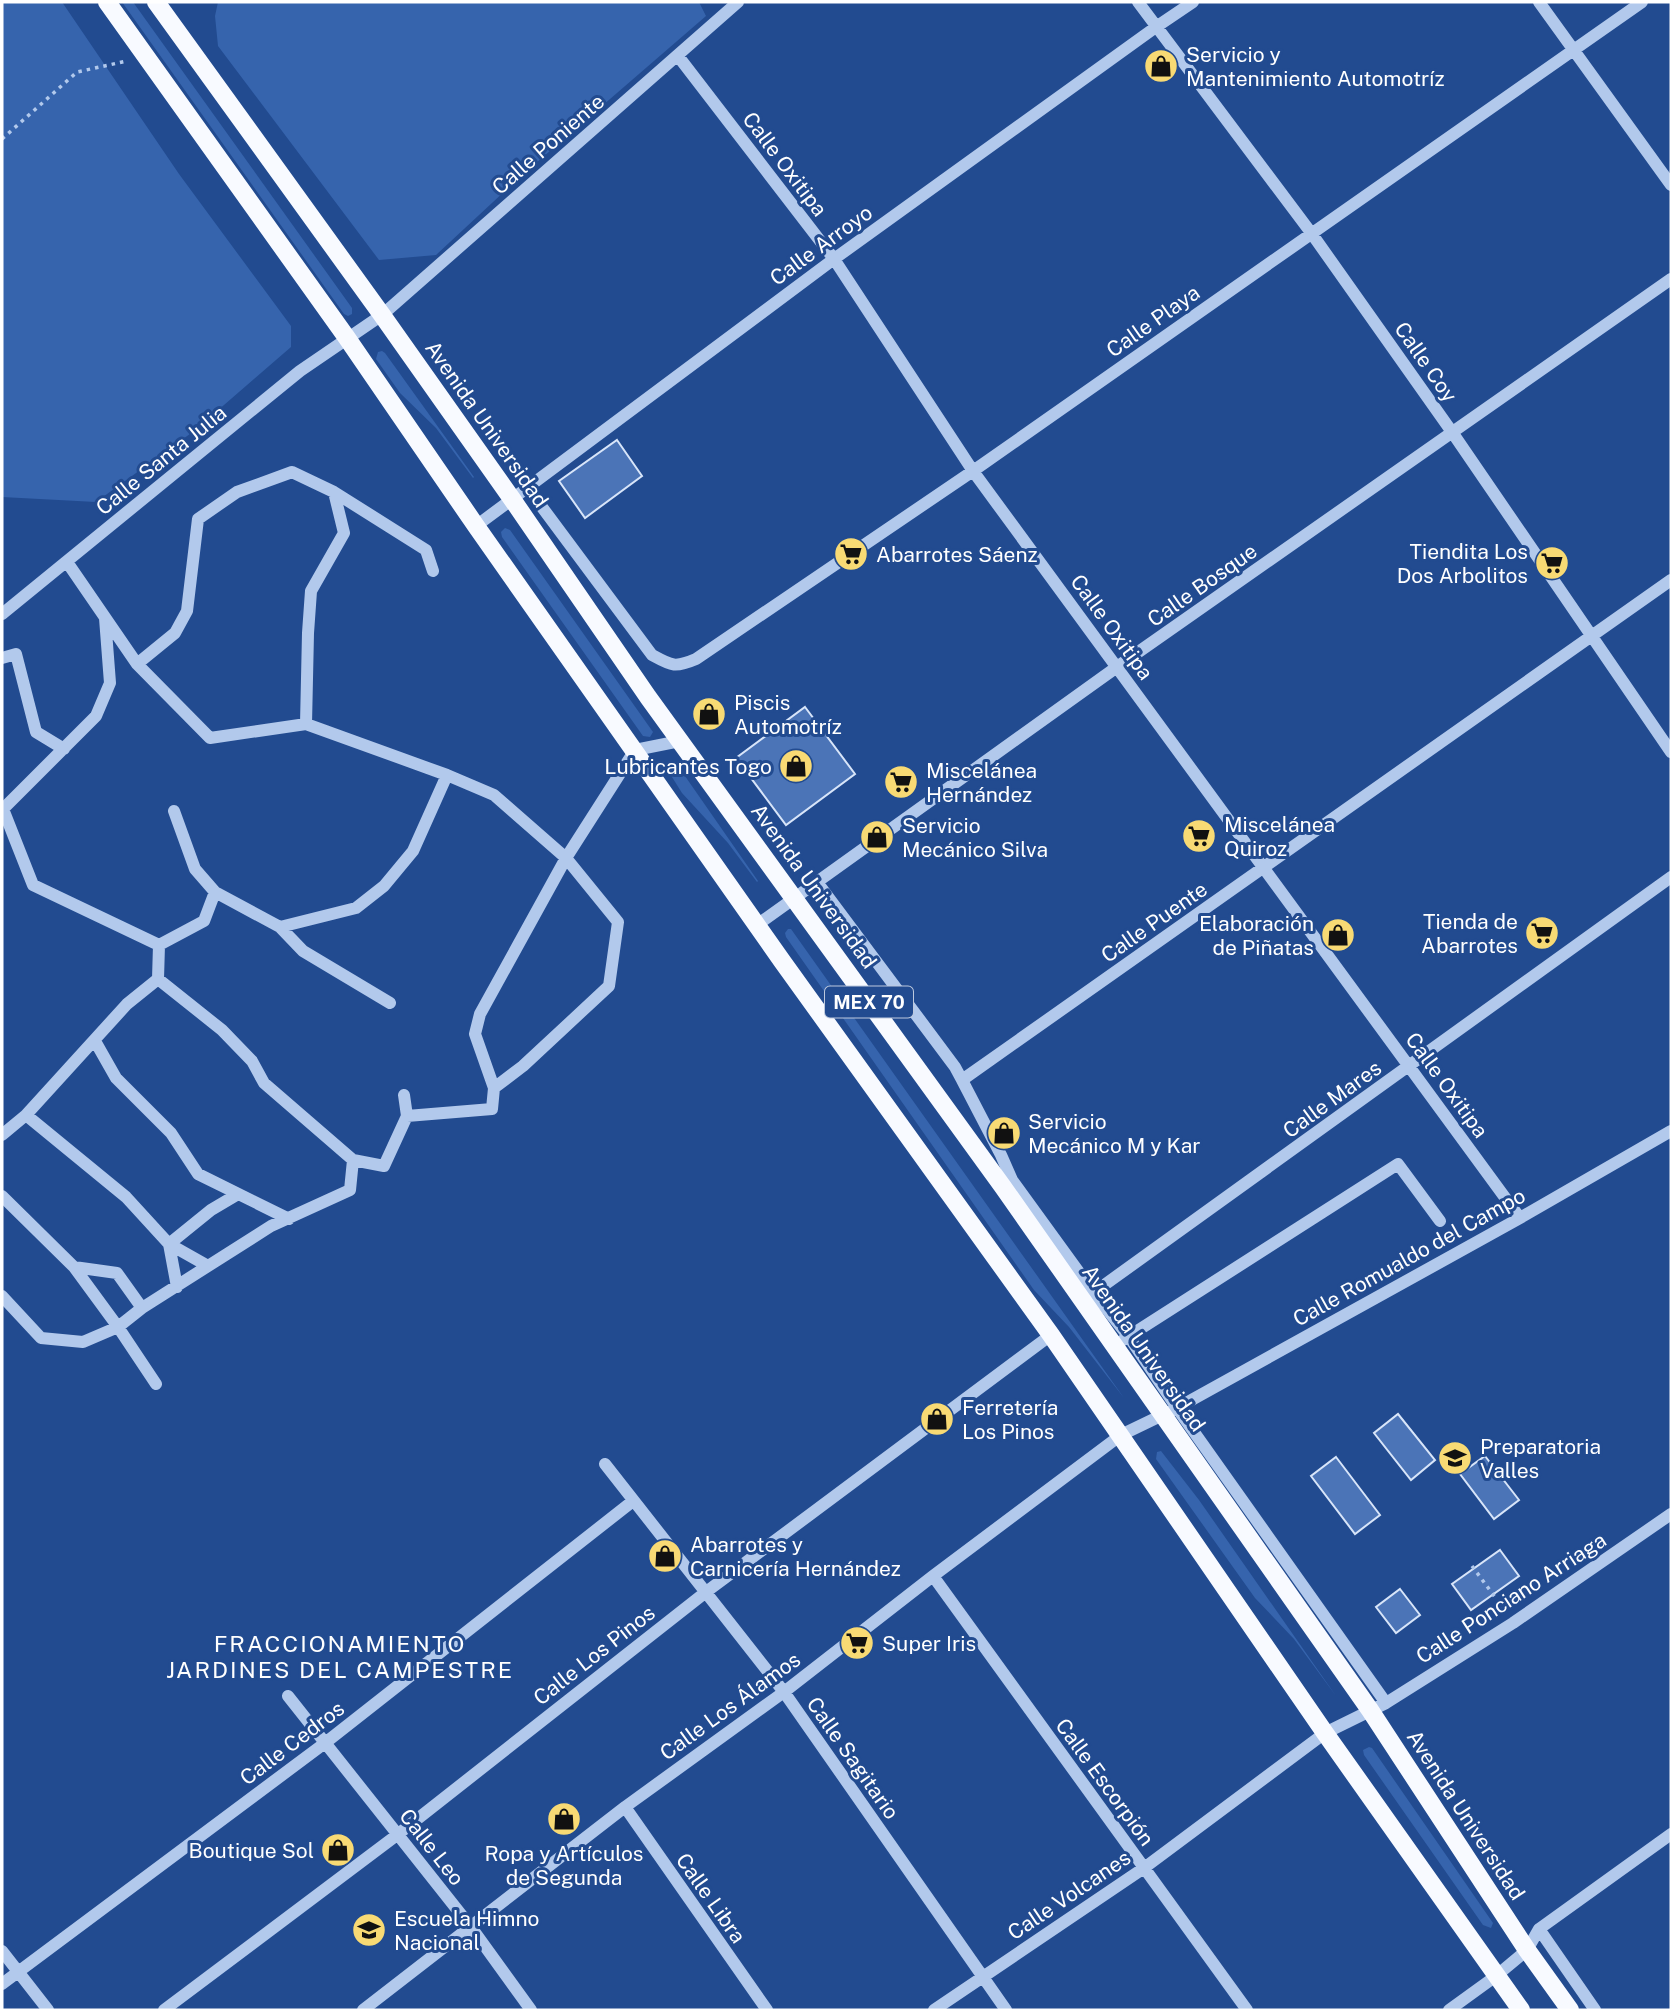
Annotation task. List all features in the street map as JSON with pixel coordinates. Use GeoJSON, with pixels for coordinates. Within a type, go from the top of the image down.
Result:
{"type":"FeatureCollection","features":[{"type":"Feature","properties":{"kind":"main road","name":"MEX 70"},"geometry":{"type":"LineString","coordinates":[[107,2],[347,338],[757,925],[1051,1335],[1325,1733],[1521,2010]]}},
{"type":"Feature","properties":{"kind":"main road","name":"Avenida Universidad"},"geometry":{"type":"LineString","coordinates":[[156,2],[382,315],[680,740],[1003,1187],[1121,1341],[1378,1707],[1527,1950],[1570,2010]]}},
{"type":"Feature","properties":{"kind":"street","name":"Calle Poniente"},"geometry":{"type":"LineString","coordinates":[[347,338],[382,315],[738,2]]}},
{"type":"Feature","properties":{"kind":"street","name":"Calle Coy"},"geometry":{"type":"LineString","coordinates":[[1138,2],[1311,234],[1452,432],[1671,752]]}},
{"type":"Feature","properties":{"kind":"street","name":"Calle Arroyo"},"geometry":{"type":"LineString","coordinates":[[476,526],[834,259],[1156,26],[1194,2]]}},
{"type":"Feature","properties":{"kind":"street"},"geometry":{"type":"LineString","coordinates":[[1539,2],[1671,185]]}},
{"type":"Feature","properties":{"kind":"street","name":"Calle Playa"},"geometry":{"type":"LineString","coordinates":[[527,487],[652,655],[671,666],[696,659],[973,471],[1642,2]]}},
{"type":"Feature","properties":{"kind":"street","name":"Calle Oxitipa"},"geometry":{"type":"LineString","coordinates":[[678,56],[834,259],[973,471],[1520,1218]]}},
{"type":"Feature","properties":{"kind":"street","name":"Calle Bosque"},"geometry":{"type":"LineString","coordinates":[[757,925],[1117,667],[1671,279]]}},
{"type":"Feature","properties":{"kind":"street","name":"Calle Santa Julia"},"geometry":{"type":"LineString","coordinates":[[2,614],[300,371],[347,338]]}},
{"type":"Feature","properties":{"kind":"street"},"geometry":{"type":"LineString","coordinates":[[137,664],[175,633],[187,611],[198,519],[237,492],[292,472],[334,492],[426,550],[433,571]]}},
{"type":"Feature","properties":{"kind":"street"},"geometry":{"type":"LineString","coordinates":[[306,724],[311,591],[344,533],[334,492]]}},
{"type":"Feature","properties":{"kind":"street"},"geometry":{"type":"LineString","coordinates":[[67,562],[137,664],[210,738],[306,724],[447,775],[494,795],[566,858],[618,922],[609,986],[523,1066],[494,1088]]}},
{"type":"Feature","properties":{"kind":"street","name":"Calle Puente"},"geometry":{"type":"LineString","coordinates":[[962,1080],[1671,580]]}},
{"type":"Feature","properties":{"kind":"street"},"geometry":{"type":"LineString","coordinates":[[105,618],[110,683],[96,716],[3,809],[33,884],[159,945]]}},
{"type":"Feature","properties":{"kind":"street"},"geometry":{"type":"LineString","coordinates":[[2,659],[16,654],[36,732],[64,749]]}},
{"type":"Feature","properties":{"kind":"street"},"geometry":{"type":"LineString","coordinates":[[407,1116],[492,1109],[494,1088],[475,1034],[480,1014],[566,858],[635,750],[680,740]]}},
{"type":"Feature","properties":{"kind":"street"},"geometry":{"type":"LineString","coordinates":[[280,927],[356,908],[384,886],[414,851],[447,775]]}},
{"type":"Feature","properties":{"kind":"street"},"geometry":{"type":"LineString","coordinates":[[174,811],[195,869],[215,892],[280,927],[303,951],[390,1003]]}},
{"type":"Feature","properties":{"kind":"street","name":"Calle Mares"},"geometry":{"type":"LineString","coordinates":[[1088,1297],[1671,877]]}},
{"type":"Feature","properties":{"kind":"street"},"geometry":{"type":"LineString","coordinates":[[817,881],[955,1067],[1002,1155],[1012,1180],[1088,1297]]}},
{"type":"Feature","properties":{"kind":"street"},"geometry":{"type":"LineString","coordinates":[[159,945],[204,920],[215,892]]}},
{"type":"Feature","properties":{"kind":"street"},"geometry":{"type":"LineString","coordinates":[[2,1135],[26,1115],[127,1004],[158,979],[159,945]]}},
{"type":"Feature","properties":{"kind":"street"},"geometry":{"type":"LineString","coordinates":[[158,979],[222,1030],[252,1061],[264,1083],[353,1160],[384,1167],[407,1116],[404,1095]]}},
{"type":"Feature","properties":{"kind":"street"},"geometry":{"type":"LineString","coordinates":[[95,1041],[116,1078],[171,1133],[198,1174],[289,1219]]}},
{"type":"Feature","properties":{"kind":"street"},"geometry":{"type":"LineString","coordinates":[[26,1115],[126,1197],[169,1244],[208,1266]]}},
{"type":"Feature","properties":{"kind":"street","name":"Calle Romualdo del Campo"},"geometry":{"type":"LineString","coordinates":[[1121,1435],[1170,1412],[1671,1131]]}},
{"type":"Feature","properties":{"kind":"street"},"geometry":{"type":"LineString","coordinates":[[2,1296],[41,1338],[83,1342],[118,1327],[142,1308],[271,1226],[350,1190],[353,1160]]}},
{"type":"Feature","properties":{"kind":"street"},"geometry":{"type":"LineString","coordinates":[[1121,1341],[1398,1164],[1440,1221]]}},
{"type":"Feature","properties":{"kind":"street"},"geometry":{"type":"LineString","coordinates":[[169,1244],[211,1210],[238,1194]]}},
{"type":"Feature","properties":{"kind":"street"},"geometry":{"type":"LineString","coordinates":[[2,1196],[74,1267],[156,1384]]}},
{"type":"Feature","properties":{"kind":"street"},"geometry":{"type":"LineString","coordinates":[[169,1244],[177,1287]]}},
{"type":"Feature","properties":{"kind":"street"},"geometry":{"type":"LineString","coordinates":[[74,1267],[117,1273],[142,1308]]}},
{"type":"Feature","properties":{"kind":"street","name":"Calle Los Pinos"},"geometry":{"type":"LineString","coordinates":[[164,2010],[397,1835],[706,1592],[1051,1335]]}},
{"type":"Feature","properties":{"kind":"street","name":"Calle Los Álamos"},"geometry":{"type":"LineString","coordinates":[[363,2010],[625,1807],[784,1692],[1121,1435]]}},
{"type":"Feature","properties":{"kind":"street","name":"Calle Sagitario"},"geometry":{"type":"LineString","coordinates":[[604,1464],[784,1692],[1006,2010]]}},
{"type":"Feature","properties":{"kind":"street","name":"Calle Cedros"},"geometry":{"type":"LineString","coordinates":[[2,1984],[325,1743],[633,1501]]}},
{"type":"Feature","properties":{"kind":"street","name":"Calle Ponciano Arriaga"},"geometry":{"type":"LineString","coordinates":[[1325,1733],[1378,1707],[1513,1623],[1671,1514]]}},
{"type":"Feature","properties":{"kind":"street","name":"Calle Escorpión"},"geometry":{"type":"LineString","coordinates":[[933,1576],[1247,2010]]}},
{"type":"Feature","properties":{"kind":"street","name":"Calle Leo"},"geometry":{"type":"LineString","coordinates":[[288,1696],[471,1927],[531,2010]]}},
{"type":"Feature","properties":{"kind":"street","name":"Calle Volcanes"},"geometry":{"type":"LineString","coordinates":[[934,2010],[1144,1868],[1325,1733]]}},
{"type":"Feature","properties":{"kind":"street","name":"Calle Libra"},"geometry":{"type":"LineString","coordinates":[[625,1807],[767,2010]]}},
{"type":"Feature","properties":{"kind":"street"},"geometry":{"type":"LineString","coordinates":[[1449,2010],[1527,1950],[1539,1929],[1671,1834]]}},
{"type":"Feature","properties":{"kind":"street"},"geometry":{"type":"LineString","coordinates":[[1539,1929],[1595,2010]]}},
{"type":"Feature","properties":{"kind":"street"},"geometry":{"type":"LineString","coordinates":[[2,1951],[48,2010]]}},
{"type":"Feature","properties":{"kind":"path"},"geometry":{"type":"LineString","coordinates":[[2,139],[77,72],[146,57]]}},
{"type":"Feature","properties":{"kind":"path"},"geometry":{"type":"LineString","coordinates":[[1472,1566],[1513,1623]]}},
{"type":"Feature","properties":{"kind":"shaded area"},"geometry":{"type":"Polygon","coordinates":[[[2,2],[62,2],[179,174],[291,326],[291,347],[194,431],[96,502],[2,497],[2,2]]]}},
{"type":"Feature","properties":{"kind":"shaded area"},"geometry":{"type":"Polygon","coordinates":[[[122,2],[133,2],[352,308],[352,314],[344,314],[122,2]]]}},
{"type":"Feature","properties":{"kind":"shaded area"},"geometry":{"type":"Polygon","coordinates":[[[218,2],[699,2],[706,16],[521,176],[436,255],[379,260],[218,46],[215,16],[218,2]]]}},
{"type":"Feature","properties":{"kind":"shaded area"},"geometry":{"type":"Polygon","coordinates":[[[382,351],[473,478],[436,428],[400,393],[376,359],[378,352],[382,351]]]}},
{"type":"Feature","properties":{"kind":"shaded area"},"geometry":{"type":"Polygon","coordinates":[[[505,528],[510,530],[653,732],[650,737],[643,736],[502,537],[501,532],[505,528]]]}},
{"type":"Feature","properties":{"kind":"shaded area"},"geometry":{"type":"Polygon","coordinates":[[[673,763],[678,766],[757,882],[728,843],[682,793],[667,769],[673,763]]]}},
{"type":"Feature","properties":{"kind":"shaded area"},"geometry":{"type":"Polygon","coordinates":[[[788,929],[791,929],[1124,1398],[1069,1327],[1034,1290],[786,937],[788,929]]]}},
{"type":"Feature","properties":{"kind":"shaded area"},"geometry":{"type":"Polygon","coordinates":[[[1161,1451],[1199,1500],[1336,1696],[1294,1639],[1255,1598],[1156,1459],[1157,1452],[1161,1451]]]}},
{"type":"Feature","properties":{"kind":"shaded area"},"geometry":{"type":"Polygon","coordinates":[[[1369,1747],[1493,1923],[1491,1928],[1483,1925],[1364,1755],[1363,1750],[1369,1747]]]}},
{"type":"Feature","properties":{"kind":"building"},"geometry":{"type":"Polygon","coordinates":[[[617,440],[642,476],[585,518],[559,481],[617,440]]]}},
{"type":"Feature","properties":{"kind":"building","name":"Lubricantes Togo"},"geometry":{"type":"Polygon","coordinates":[[[805,707],[855,774],[786,825],[736,758],[805,707]]]}},
{"type":"Feature","properties":{"kind":"building"},"geometry":{"type":"Polygon","coordinates":[[[1398,1414],[1435,1460],[1411,1480],[1374,1433],[1398,1414]]]}},
{"type":"Feature","properties":{"kind":"building"},"geometry":{"type":"Polygon","coordinates":[[[1485,1456],[1519,1500],[1494,1519],[1460,1474],[1485,1456]]]}},
{"type":"Feature","properties":{"kind":"building"},"geometry":{"type":"Polygon","coordinates":[[[1336,1457],[1380,1515],[1355,1534],[1311,1476],[1336,1457]]]}},
{"type":"Feature","properties":{"kind":"building"},"geometry":{"type":"Polygon","coordinates":[[[1500,1550],[1519,1576],[1471,1610],[1452,1584],[1500,1550]]]}},
{"type":"Feature","properties":{"kind":"building"},"geometry":{"type":"Polygon","coordinates":[[[1400,1589],[1420,1615],[1396,1633],[1376,1607],[1400,1589]]]}},
{"type":"Feature","properties":{"kind":"place","name":"Servicio y Mantenimiento Automotríz"},"geometry":{"type":"Point","coordinates":[1161,66]}},
{"type":"Feature","properties":{"kind":"place","name":"Abarrotes Sáenz"},"geometry":{"type":"Point","coordinates":[851,554]}},
{"type":"Feature","properties":{"kind":"place","name":"Tiendita Los Dos Arbolitos"},"geometry":{"type":"Point","coordinates":[1552,563]}},
{"type":"Feature","properties":{"kind":"place","name":"Piscis Automotríz"},"geometry":{"type":"Point","coordinates":[709,714]}},
{"type":"Feature","properties":{"kind":"place","name":"Lubricantes Togo"},"geometry":{"type":"Point","coordinates":[796,766]}},
{"type":"Feature","properties":{"kind":"place","name":"Miscelánea Hernández"},"geometry":{"type":"Point","coordinates":[901,782]}},
{"type":"Feature","properties":{"kind":"place","name":"Miscelánea Quiroz"},"geometry":{"type":"Point","coordinates":[1199,836]}},
{"type":"Feature","properties":{"kind":"place","name":"Servicio Mecánico Silva"},"geometry":{"type":"Point","coordinates":[877,837]}},
{"type":"Feature","properties":{"kind":"place","name":"Tienda de Abarrotes"},"geometry":{"type":"Point","coordinates":[1542,933]}},
{"type":"Feature","properties":{"kind":"place","name":"Elaboración de Piñatas"},"geometry":{"type":"Point","coordinates":[1338,935]}},
{"type":"Feature","properties":{"kind":"place","name":"Servicio Mecánico M y Kar"},"geometry":{"type":"Point","coordinates":[1004,1133]}},
{"type":"Feature","properties":{"kind":"place","name":"Ferretería Los Pinos"},"geometry":{"type":"Point","coordinates":[937,1419]}},
{"type":"Feature","properties":{"kind":"place","name":"Preparatoria Valles"},"geometry":{"type":"Point","coordinates":[1455,1458]}},
{"type":"Feature","properties":{"kind":"place","name":"Abarrotes y Carnicería Hernández"},"geometry":{"type":"Point","coordinates":[665,1556]}},
{"type":"Feature","properties":{"kind":"place","name":"Super Iris"},"geometry":{"type":"Point","coordinates":[857,1643]}},
{"type":"Feature","properties":{"kind":"place","name":"Ropa y Artículos de Segunda"},"geometry":{"type":"Point","coordinates":[564,1819]}},
{"type":"Feature","properties":{"kind":"place","name":"Boutique Sol"},"geometry":{"type":"Point","coordinates":[338,1850]}},
{"type":"Feature","properties":{"kind":"place","name":"Escuela Himno Nacional"},"geometry":{"type":"Point","coordinates":[369,1930]}},
{"type":"Feature","properties":{"kind":"district","name":"FRACCIONAMIENTO JARDINES DEL CAMPESTRE"},"geometry":{"type":"Point","coordinates":[340,1656]}}]}
